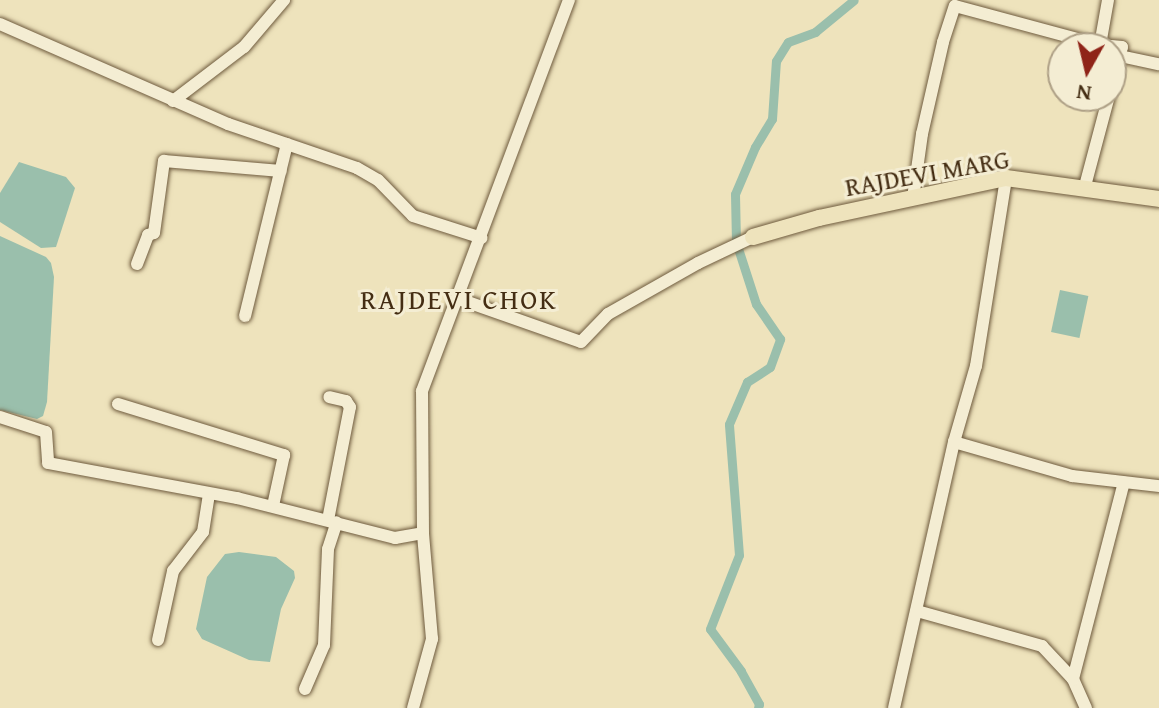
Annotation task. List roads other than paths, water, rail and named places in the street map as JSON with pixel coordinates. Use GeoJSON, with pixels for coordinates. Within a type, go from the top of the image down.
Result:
{"type":"FeatureCollection","features":[{"type":"Feature","properties":{"kind":"main road","name":"RAJDEVI MARG"},"geometry":{"type":"LineString","coordinates":[[753,237],[782,227],[1006,178],[1085,186],[1159,199]]}},
{"type":"Feature","properties":{"kind":"street"},"geometry":{"type":"LineString","coordinates":[[173,101],[244,47],[284,0]]}},
{"type":"Feature","properties":{"kind":"street"},"geometry":{"type":"LineString","coordinates":[[413,708],[432,639],[423,533],[422,391],[569,0]]}},
{"type":"Feature","properties":{"kind":"street"},"geometry":{"type":"LineString","coordinates":[[1102,32],[1108,0]]}},
{"type":"Feature","properties":{"kind":"street"},"geometry":{"type":"LineString","coordinates":[[913,198],[922,134],[952,3],[1054,32]]}},
{"type":"Feature","properties":{"kind":"street"},"geometry":{"type":"LineString","coordinates":[[0,24],[173,101],[357,168],[378,180],[413,216],[482,238]]}},
{"type":"Feature","properties":{"kind":"street"},"geometry":{"type":"LineString","coordinates":[[1127,57],[1159,64]]}},
{"type":"Feature","properties":{"kind":"street"},"geometry":{"type":"LineString","coordinates":[[1085,186],[1105,112]]}},
{"type":"Feature","properties":{"kind":"street"},"geometry":{"type":"LineString","coordinates":[[245,316],[287,144]]}},
{"type":"Feature","properties":{"kind":"street"},"geometry":{"type":"LineString","coordinates":[[137,264],[148,235],[154,233],[164,161],[281,171]]}},
{"type":"Feature","properties":{"kind":"street"},"geometry":{"type":"LineString","coordinates":[[894,708],[954,442],[976,366],[1006,178]]}},
{"type":"Feature","properties":{"kind":"street"},"geometry":{"type":"LineString","coordinates":[[459,299],[581,342],[608,314],[753,237]]}},
{"type":"Feature","properties":{"kind":"street"},"geometry":{"type":"LineString","coordinates":[[305,689],[324,645],[328,549],[350,407],[346,401],[329,397]]}},
{"type":"Feature","properties":{"kind":"street"},"geometry":{"type":"LineString","coordinates":[[118,404],[284,455],[273,506]]}},
{"type":"Feature","properties":{"kind":"street"},"geometry":{"type":"LineString","coordinates":[[0,417],[46,432],[48,463],[273,506],[395,538],[423,533]]}},
{"type":"Feature","properties":{"kind":"street"},"geometry":{"type":"LineString","coordinates":[[954,442],[1072,476],[1159,486]]}},
{"type":"Feature","properties":{"kind":"street"},"geometry":{"type":"LineString","coordinates":[[1073,679],[1124,482]]}},
{"type":"Feature","properties":{"kind":"street"},"geometry":{"type":"LineString","coordinates":[[158,640],[173,571],[203,532],[209,494]]}},
{"type":"Feature","properties":{"kind":"street"},"geometry":{"type":"LineString","coordinates":[[917,611],[1042,646],[1073,679],[1086,708]]}},
{"type":"Feature","properties":{"kind":"waterway"},"geometry":{"type":"LineString","coordinates":[[758,708],[759,704],[741,671],[710,629],[739,555],[729,424],[747,382],[770,367],[780,339],[756,304],[736,242],[735,194],[755,147],[772,119],[776,61],[788,42],[815,32],[854,0]]}},
{"type":"Feature","properties":{"kind":"district","name":"RAJDEVI CHOK"},"geometry":{"type":"Point","coordinates":[459,299]}}]}
